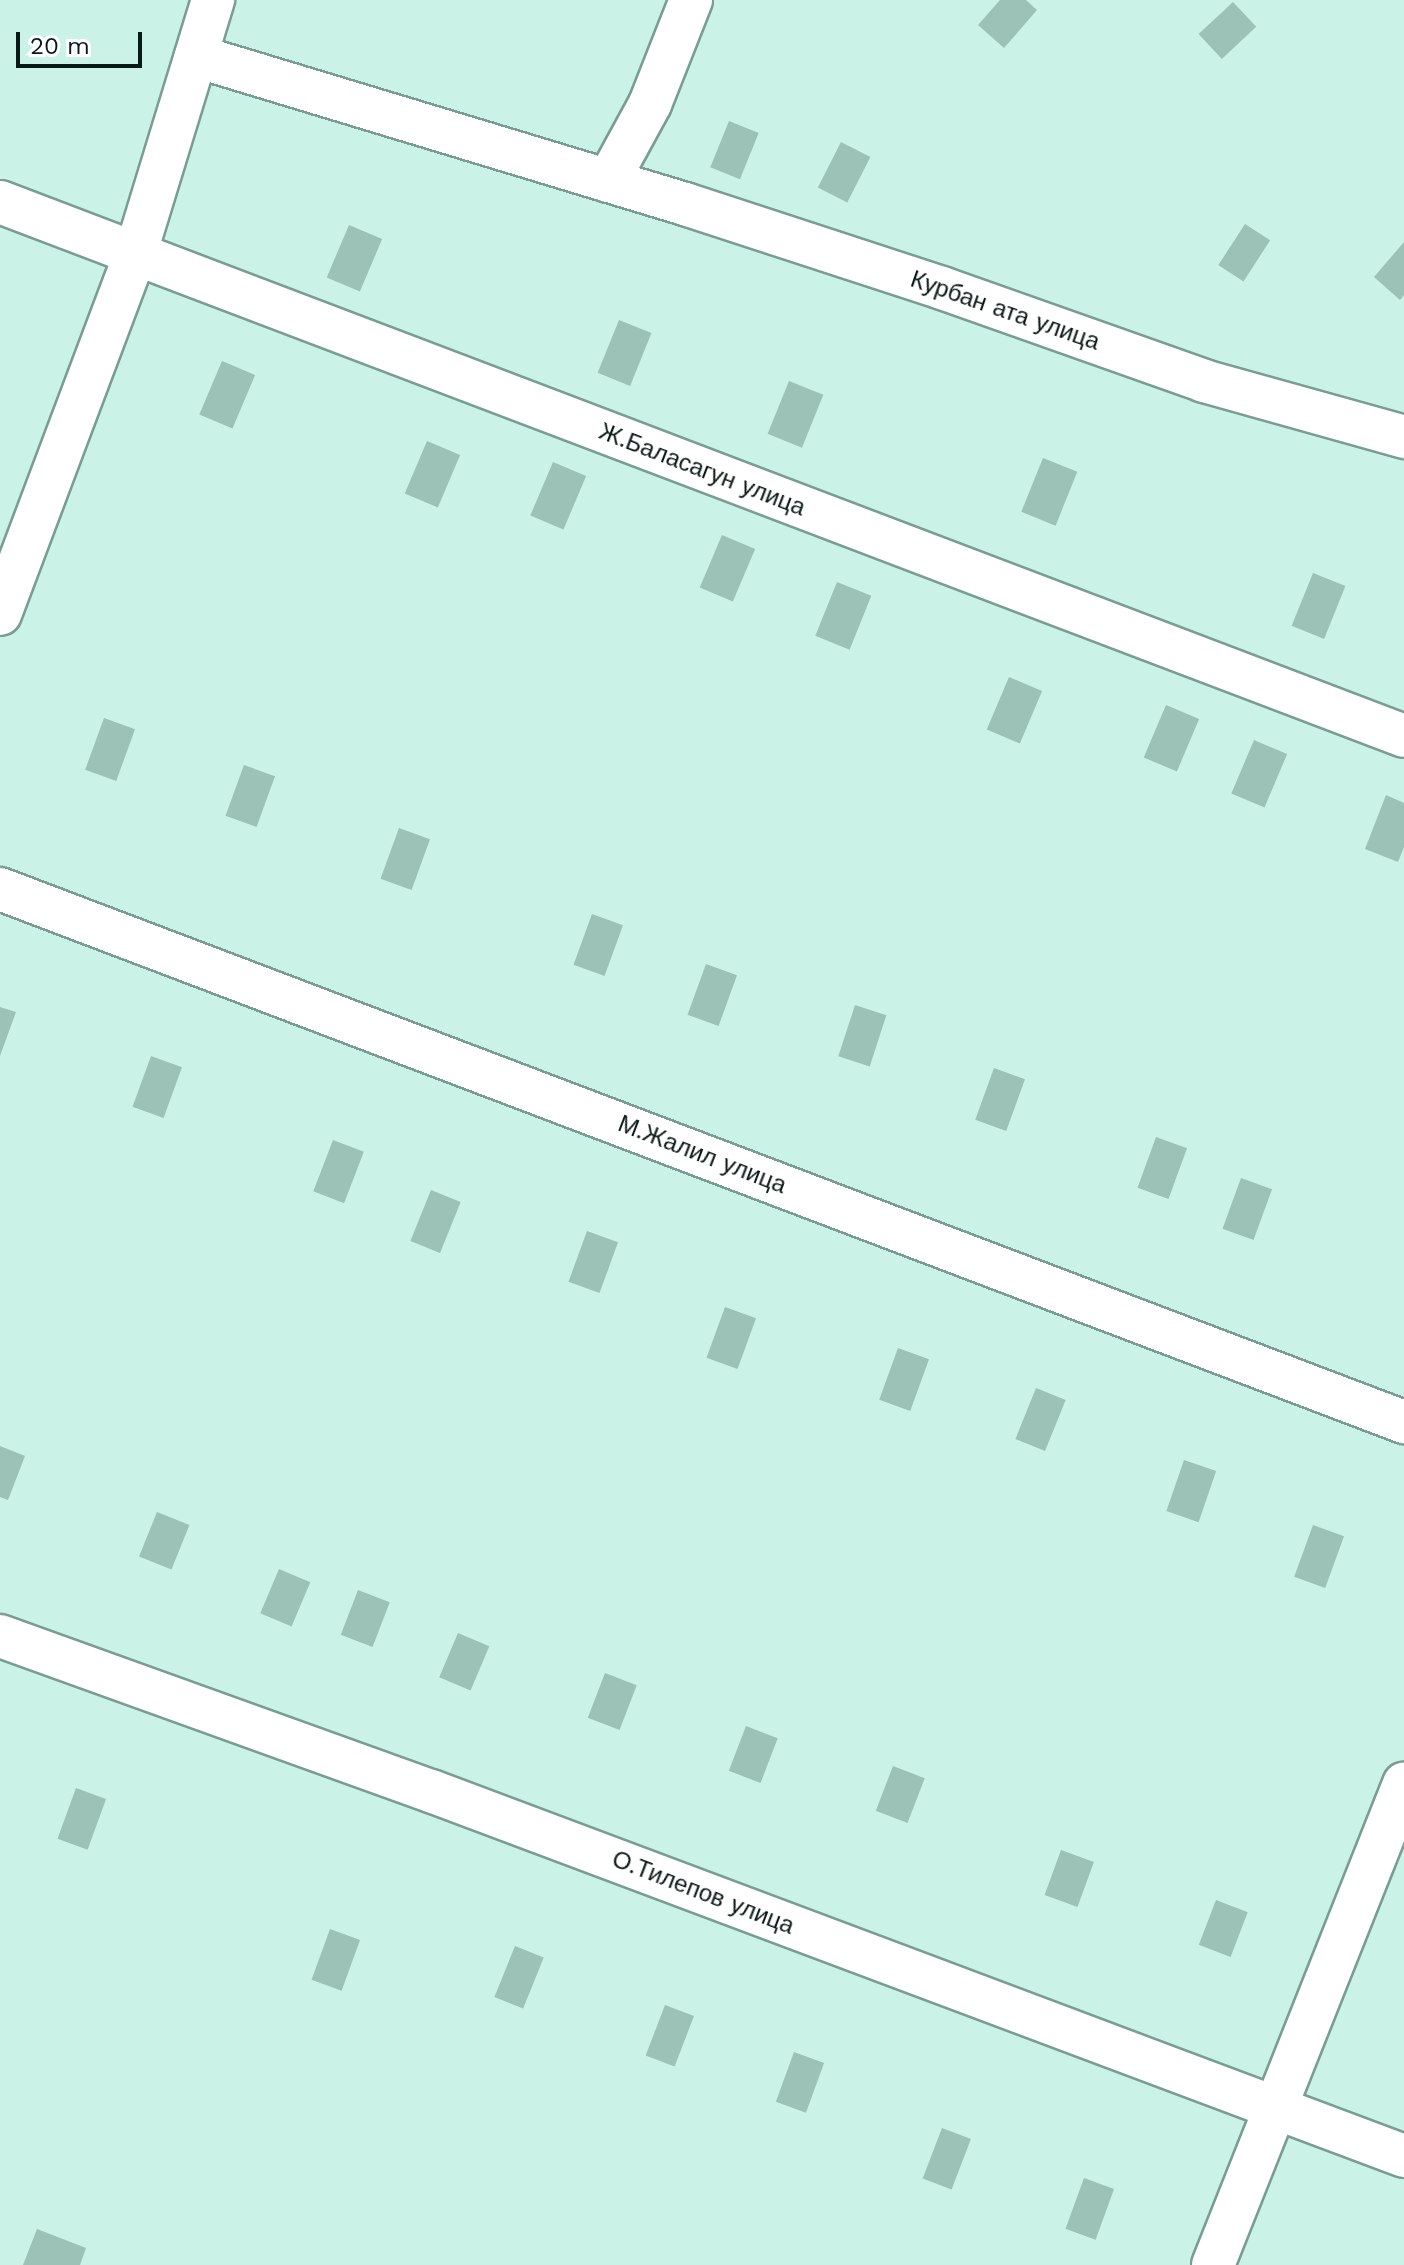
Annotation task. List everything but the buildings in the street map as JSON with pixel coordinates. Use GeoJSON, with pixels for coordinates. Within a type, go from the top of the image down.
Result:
{"type":"FeatureCollection","features":[{"type":"Feature","properties":{"kind":"street"},"geometry":{"type":"LineString","coordinates":[[0,614],[135,255],[213,0]]}},
{"type":"Feature","properties":{"kind":"street"},"geometry":{"type":"LineString","coordinates":[[608,181],[650,104],[691,0]]}},
{"type":"Feature","properties":{"kind":"street","name":"Курбан ата улица"},"geometry":{"type":"LineString","coordinates":[[196,56],[608,181],[942,288],[1204,381],[1404,437]]}},
{"type":"Feature","properties":{"kind":"street","name":"Ж.Баласагун улица"},"geometry":{"type":"LineString","coordinates":[[0,202],[1404,736]]}},
{"type":"Feature","properties":{"kind":"street","name":"М.Жалил улица"},"geometry":{"type":"LineString","coordinates":[[0,889],[1404,1422]]}},
{"type":"Feature","properties":{"kind":"street","name":"О.Тилепов улица"},"geometry":{"type":"LineString","coordinates":[[0,1636],[431,1791],[1404,2156]]}},
{"type":"Feature","properties":{"kind":"street"},"geometry":{"type":"LineString","coordinates":[[1213,2265],[1273,2107],[1404,1784]]}}]}
